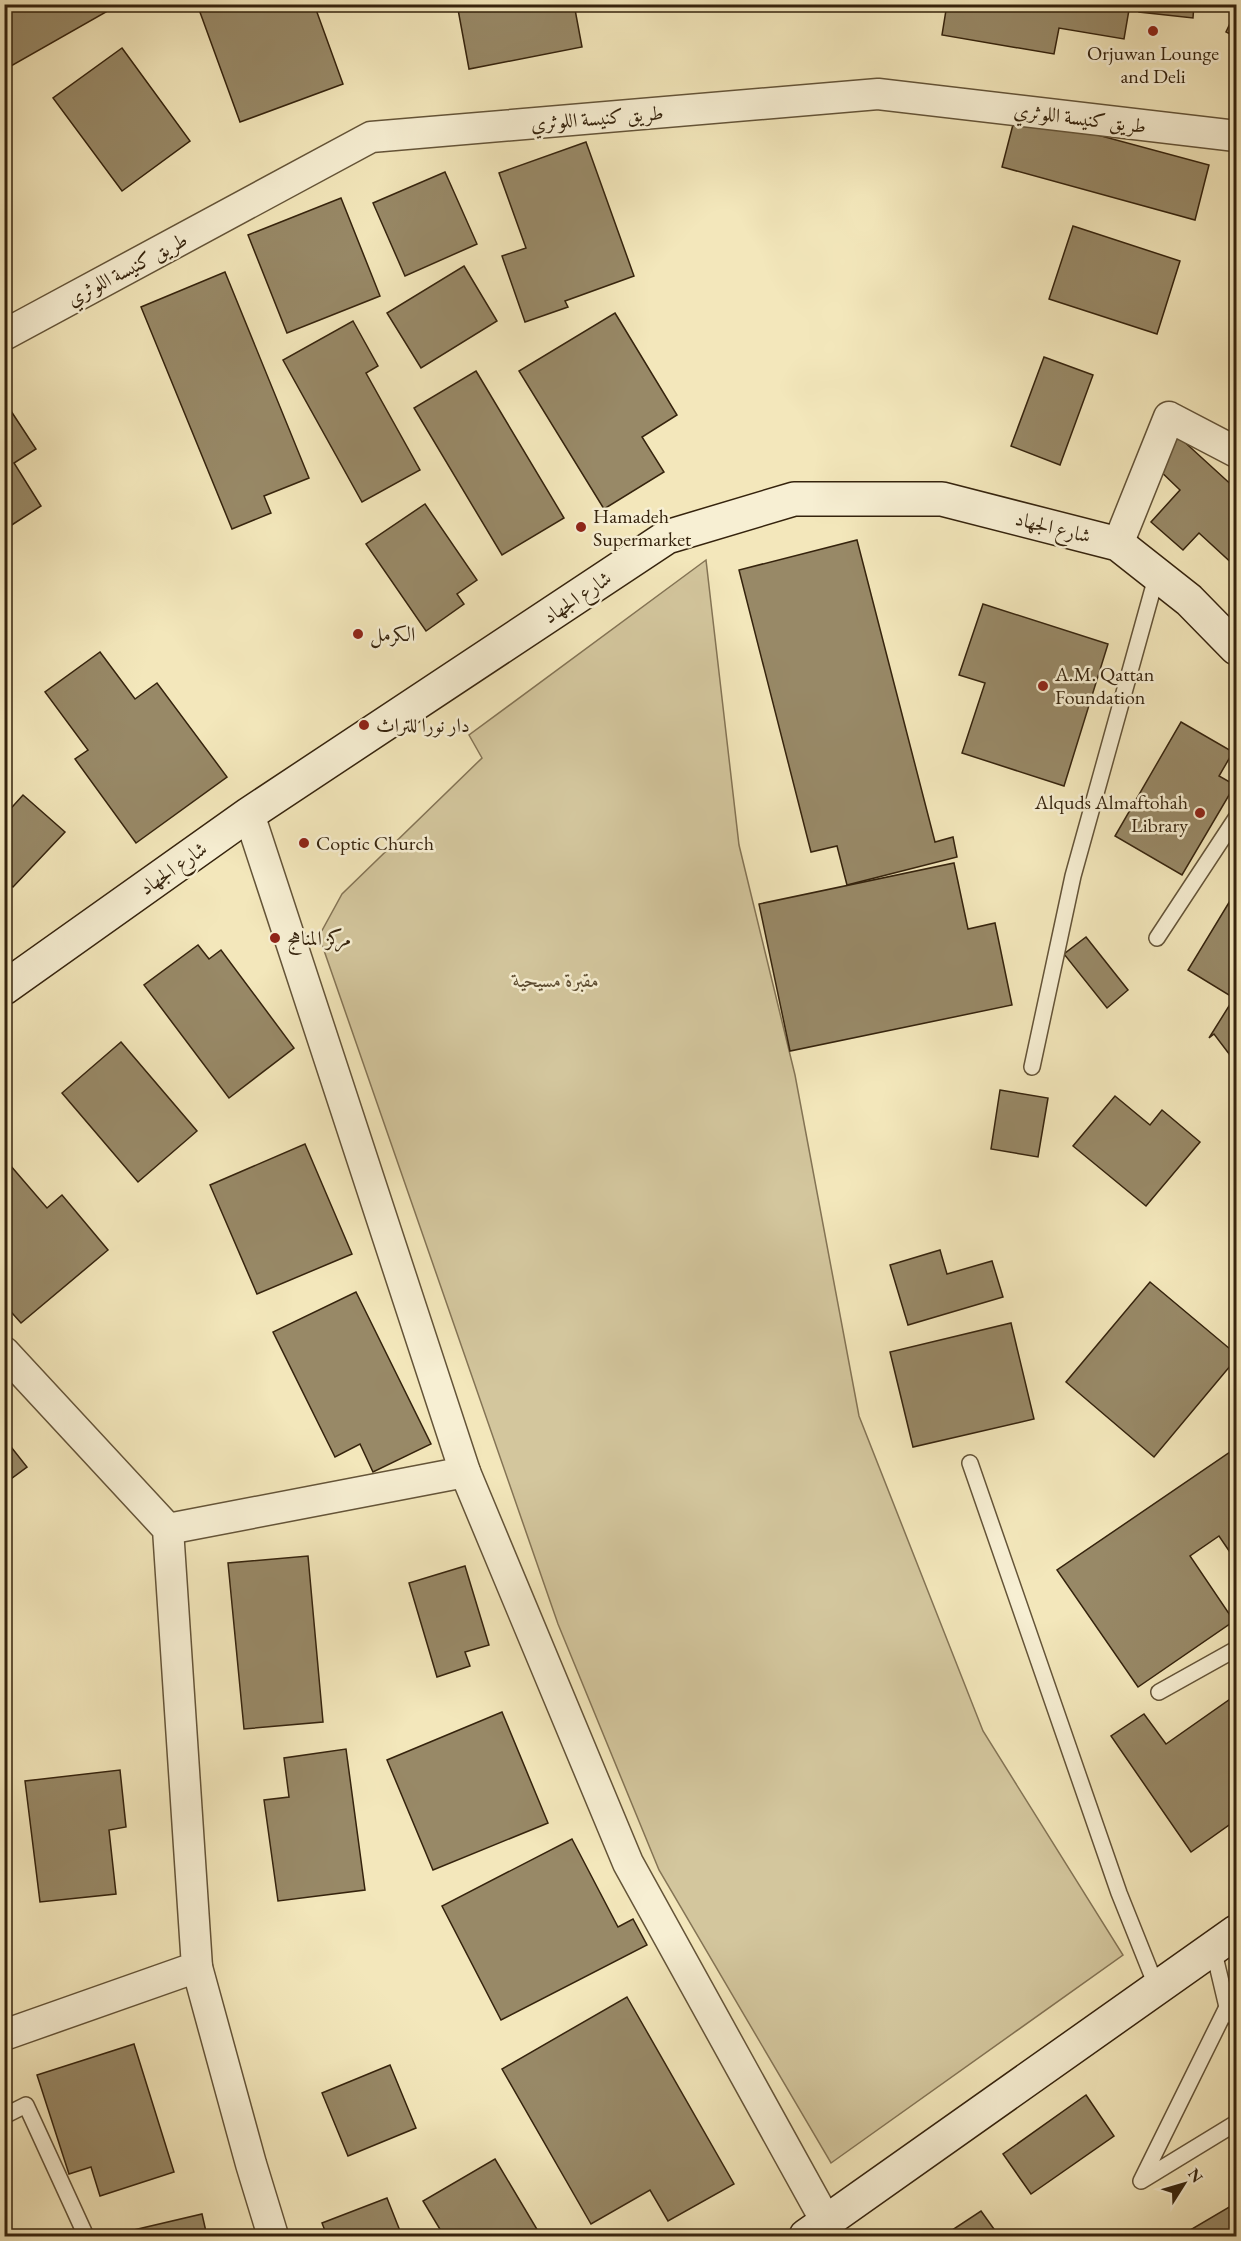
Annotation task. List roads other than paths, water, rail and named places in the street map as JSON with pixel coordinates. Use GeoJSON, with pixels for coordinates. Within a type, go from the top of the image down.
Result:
{"type":"FeatureCollection","features":[{"type":"Feature","properties":{"kind":"street","name":"طريق كنيسة اللوثري"},"geometry":{"type":"LineString","coordinates":[[4,335],[371,137],[878,94],[1236,136]]}},
{"type":"Feature","properties":{"kind":"street"},"geometry":{"type":"LineString","coordinates":[[1118,544],[1169,417],[1236,452]]}},
{"type":"Feature","properties":{"kind":"street","name":"شارع الجهاد"},"geometry":{"type":"LineString","coordinates":[[4,988],[249,814],[667,537],[794,499],[942,499],[1118,544],[1189,600],[1236,648]]}},
{"type":"Feature","properties":{"kind":"street"},"geometry":{"type":"LineString","coordinates":[[249,814],[465,1472],[628,1863],[816,2230],[1225,1940]]}},
{"type":"Feature","properties":{"kind":"street"},"geometry":{"type":"LineString","coordinates":[[4,1352],[168,1529],[197,1967],[273,2236]]}},
{"type":"Feature","properties":{"kind":"street"},"geometry":{"type":"LineString","coordinates":[[168,1529],[465,1472]]}},
{"type":"Feature","properties":{"kind":"street"},"geometry":{"type":"LineString","coordinates":[[4,2035],[197,1967]]}},
{"type":"Feature","properties":{"kind":"lane"},"geometry":{"type":"LineString","coordinates":[[1032,1067],[1073,876],[1157,574]]}},
{"type":"Feature","properties":{"kind":"lane"},"geometry":{"type":"LineString","coordinates":[[1157,938],[1236,819]]}},
{"type":"Feature","properties":{"kind":"lane"},"geometry":{"type":"LineString","coordinates":[[970,1463],[1119,1893],[1157,1988]]}},
{"type":"Feature","properties":{"kind":"lane"},"geometry":{"type":"LineString","coordinates":[[1159,1692],[1236,1649]]}},
{"type":"Feature","properties":{"kind":"lane"},"geometry":{"type":"LineString","coordinates":[[1225,1940],[1227,2007],[1141,2181],[1236,2123]]}},
{"type":"Feature","properties":{"kind":"lane"},"geometry":{"type":"LineString","coordinates":[[1227,2007],[1236,2020]]}},
{"type":"Feature","properties":{"kind":"lane"},"geometry":{"type":"LineString","coordinates":[[4,2116],[26,2105],[86,2236]]}},
{"type":"Feature","properties":{"kind":"place","name":"Orjuwan Lounge and Deli"},"geometry":{"type":"Point","coordinates":[1153,31]}},
{"type":"Feature","properties":{"kind":"place","name":"Hamadeh Supermarket"},"geometry":{"type":"Point","coordinates":[581,527]}},
{"type":"Feature","properties":{"kind":"place","name":"الكرمل"},"geometry":{"type":"Point","coordinates":[358,634]}},
{"type":"Feature","properties":{"kind":"place","name":"A.M. Qattan Foundation"},"geometry":{"type":"Point","coordinates":[1043,686]}},
{"type":"Feature","properties":{"kind":"place","name":"دار نورا للتراث"},"geometry":{"type":"Point","coordinates":[364,725]}},
{"type":"Feature","properties":{"kind":"place","name":"Alquds Almaftohah Library"},"geometry":{"type":"Point","coordinates":[1200,813]}},
{"type":"Feature","properties":{"kind":"place","name":"Coptic Church"},"geometry":{"type":"Point","coordinates":[304,843]}},
{"type":"Feature","properties":{"kind":"place","name":"مركز المناهج"},"geometry":{"type":"Point","coordinates":[275,938]}},
{"type":"Feature","properties":{"kind":"park label","name":"مقبرة مسيحية"},"geometry":{"type":"Point","coordinates":[556,980]}}]}
